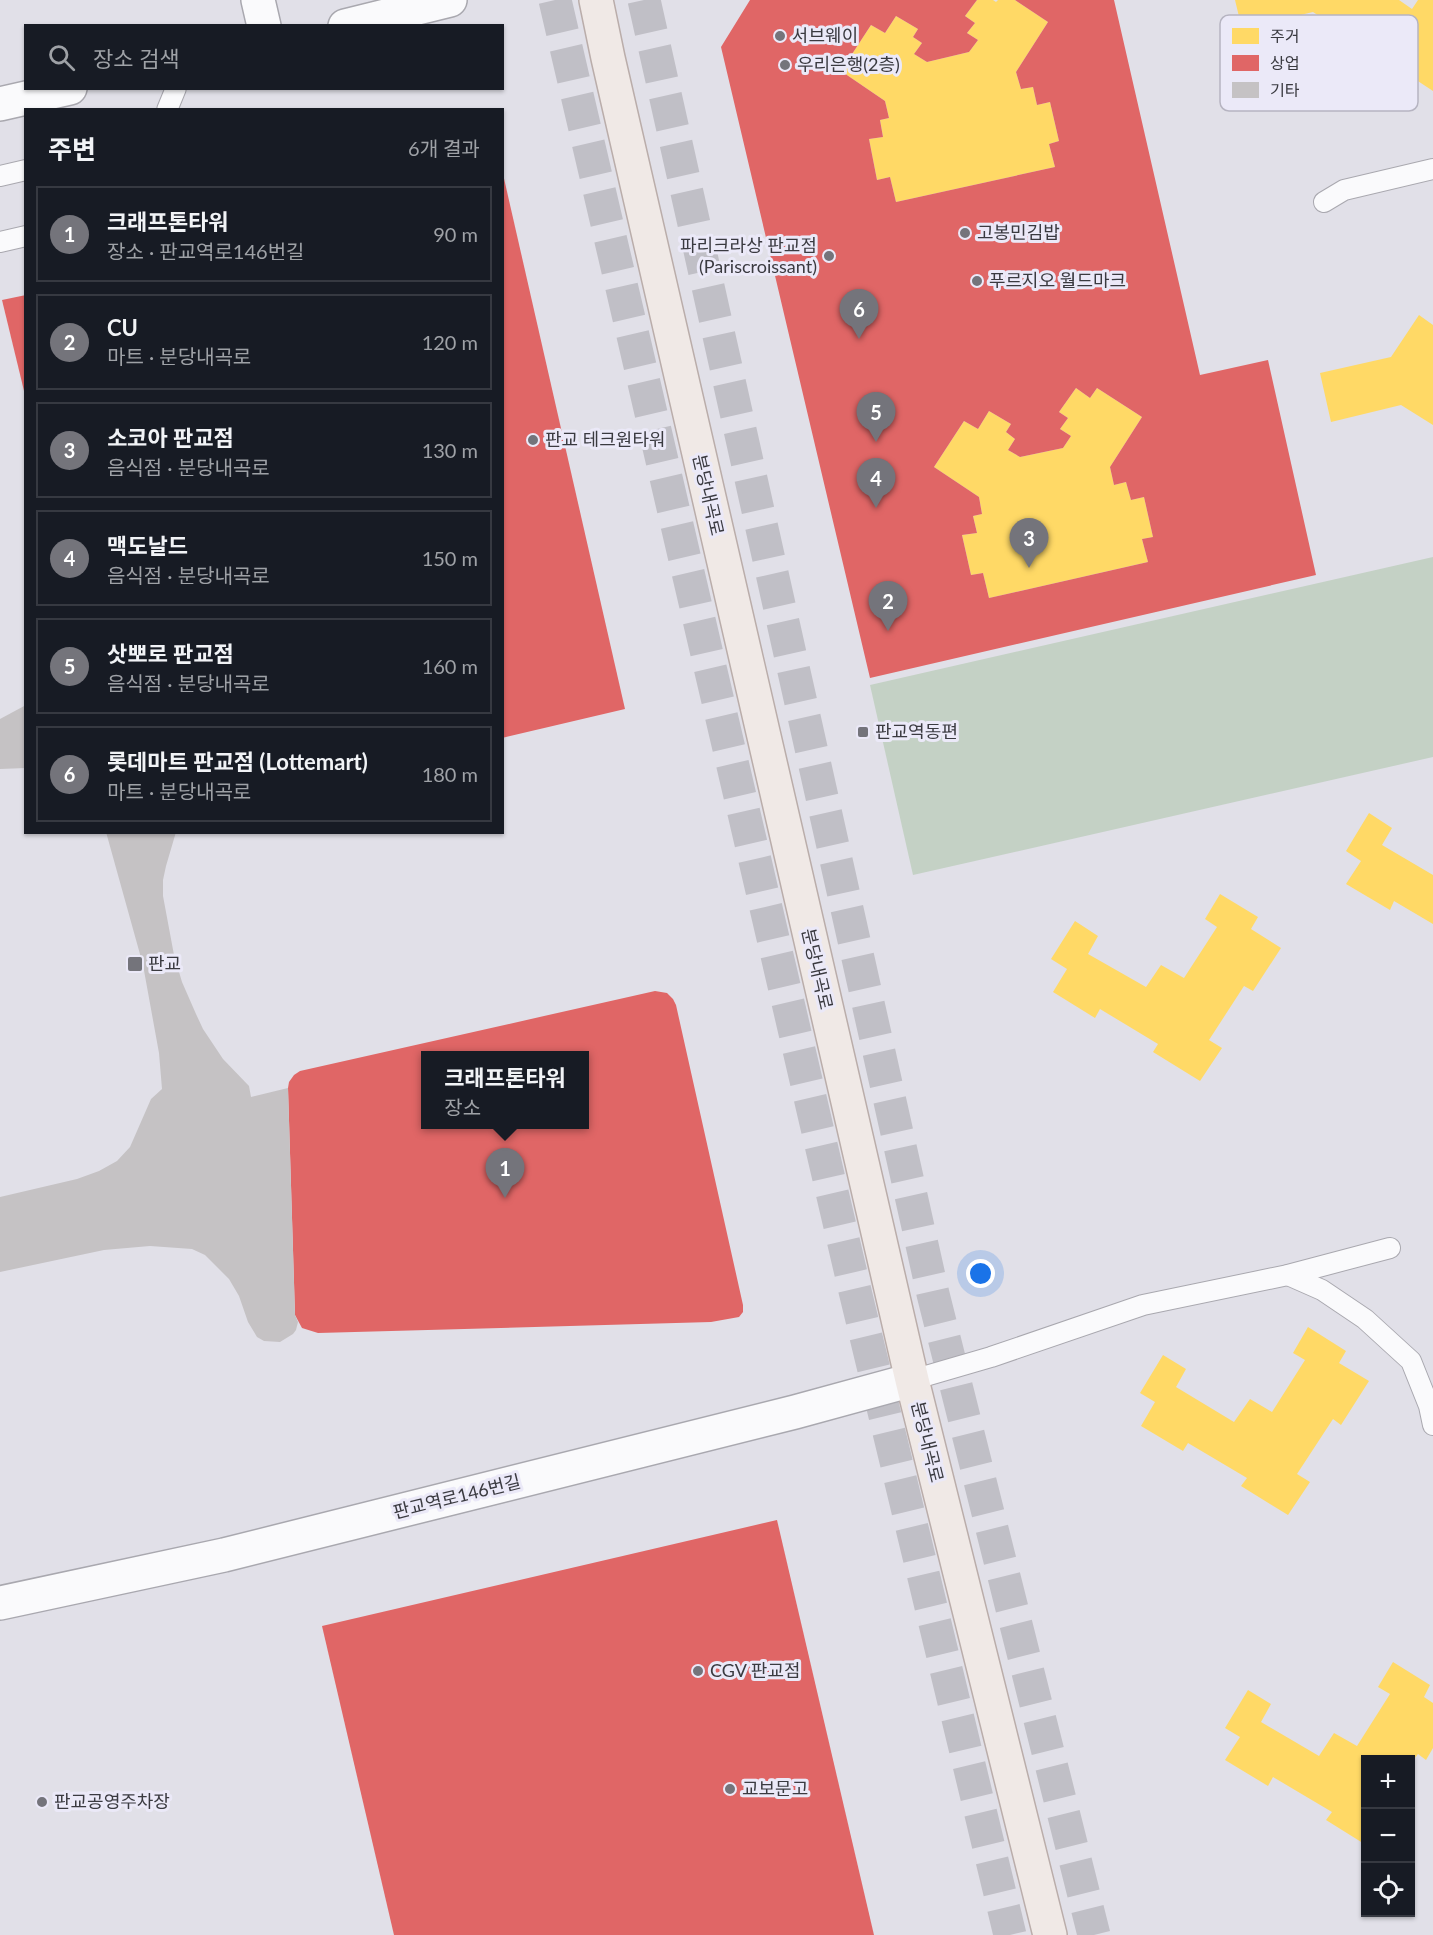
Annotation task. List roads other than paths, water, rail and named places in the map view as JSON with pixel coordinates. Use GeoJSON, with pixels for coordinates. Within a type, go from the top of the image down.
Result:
{"type":"FeatureCollection","features":[{"type":"Feature","properties":{"kind":"main road","name":"분당내곡로"},"geometry":{"type":"LineString","coordinates":[[596,0],[912,1380],[1050,1935]]}},
{"type":"Feature","properties":{"kind":"street"},"geometry":{"type":"LineString","coordinates":[[258,0],[264,24]]}},
{"type":"Feature","properties":{"kind":"street"},"geometry":{"type":"LineString","coordinates":[[353,24],[450,0]]}},
{"type":"Feature","properties":{"kind":"street"},"geometry":{"type":"LineString","coordinates":[[0,104],[61,90]]}},
{"type":"Feature","properties":{"kind":"street","name":"판교역로146번길"},"geometry":{"type":"LineString","coordinates":[[0,1603],[224,1556],[795,1412],[912,1380]]}},
{"type":"Feature","properties":{"kind":"lane"},"geometry":{"type":"LineString","coordinates":[[168,108],[175,90]]}},
{"type":"Feature","properties":{"kind":"lane"},"geometry":{"type":"LineString","coordinates":[[1324,202],[1344,190],[1433,169]]}},
{"type":"Feature","properties":{"kind":"lane"},"geometry":{"type":"LineString","coordinates":[[0,176],[24,170]]}},
{"type":"Feature","properties":{"kind":"lane"},"geometry":{"type":"LineString","coordinates":[[0,242],[24,236]]}},
{"type":"Feature","properties":{"kind":"lane"},"geometry":{"type":"LineString","coordinates":[[912,1380],[991,1357],[1143,1305],[1288,1275],[1390,1248]]}},
{"type":"Feature","properties":{"kind":"lane"},"geometry":{"type":"LineString","coordinates":[[1288,1275],[1322,1290],[1365,1318],[1411,1361],[1429,1406],[1433,1425]]}},
{"type":"Feature","properties":{"kind":"tunnel"},"geometry":{"type":"LineString","coordinates":[[555,0],[855,1291],[1010,1935]]}},
{"type":"Feature","properties":{"kind":"tunnel"},"geometry":{"type":"LineString","coordinates":[[644,0],[933,1294],[1094,1935]]}},
{"type":"Feature","properties":{"kind":"place","name":"서브웨이"},"geometry":{"type":"Point","coordinates":[780,36]}},
{"type":"Feature","properties":{"kind":"place","name":"우리은행(2층)"},"geometry":{"type":"Point","coordinates":[785,65]}},
{"type":"Feature","properties":{"kind":"place","name":"고봉민김밥"},"geometry":{"type":"Point","coordinates":[965,233]}},
{"type":"Feature","properties":{"kind":"place","name":"파리크라상 판교점 (Pariscroissant)"},"geometry":{"type":"Point","coordinates":[829,256]}},
{"type":"Feature","properties":{"kind":"place","name":"푸르지오 월드마크"},"geometry":{"type":"Point","coordinates":[977,281]}},
{"type":"Feature","properties":{"kind":"place","name":"롯데마트 판교점 (Lottemart)"},"geometry":{"type":"Point","coordinates":[859,339]}},
{"type":"Feature","properties":{"kind":"place","name":"판교 테크원타워"},"geometry":{"type":"Point","coordinates":[533,440]}},
{"type":"Feature","properties":{"kind":"place","name":"삿뽀로 판교점"},"geometry":{"type":"Point","coordinates":[876,442]}},
{"type":"Feature","properties":{"kind":"place","name":"맥도날드"},"geometry":{"type":"Point","coordinates":[876,508]}},
{"type":"Feature","properties":{"kind":"place","name":"소코아 판교점"},"geometry":{"type":"Point","coordinates":[1029,568]}},
{"type":"Feature","properties":{"kind":"place","name":"CU"},"geometry":{"type":"Point","coordinates":[888,631]}},
{"type":"Feature","properties":{"kind":"place","name":"판교역동편"},"geometry":{"type":"Point","coordinates":[863,732]}},
{"type":"Feature","properties":{"kind":"place","name":"판교"},"geometry":{"type":"Point","coordinates":[135,964]}},
{"type":"Feature","properties":{"kind":"place","name":"크래프톤타워"},"geometry":{"type":"Point","coordinates":[505,1198]}},
{"type":"Feature","properties":{"kind":"place","name":"CGV 판교점"},"geometry":{"type":"Point","coordinates":[698,1671]}},
{"type":"Feature","properties":{"kind":"place","name":"교보문고"},"geometry":{"type":"Point","coordinates":[730,1789]}},
{"type":"Feature","properties":{"kind":"place","name":"판교공영주차장"},"geometry":{"type":"Point","coordinates":[42,1802]}}]}
